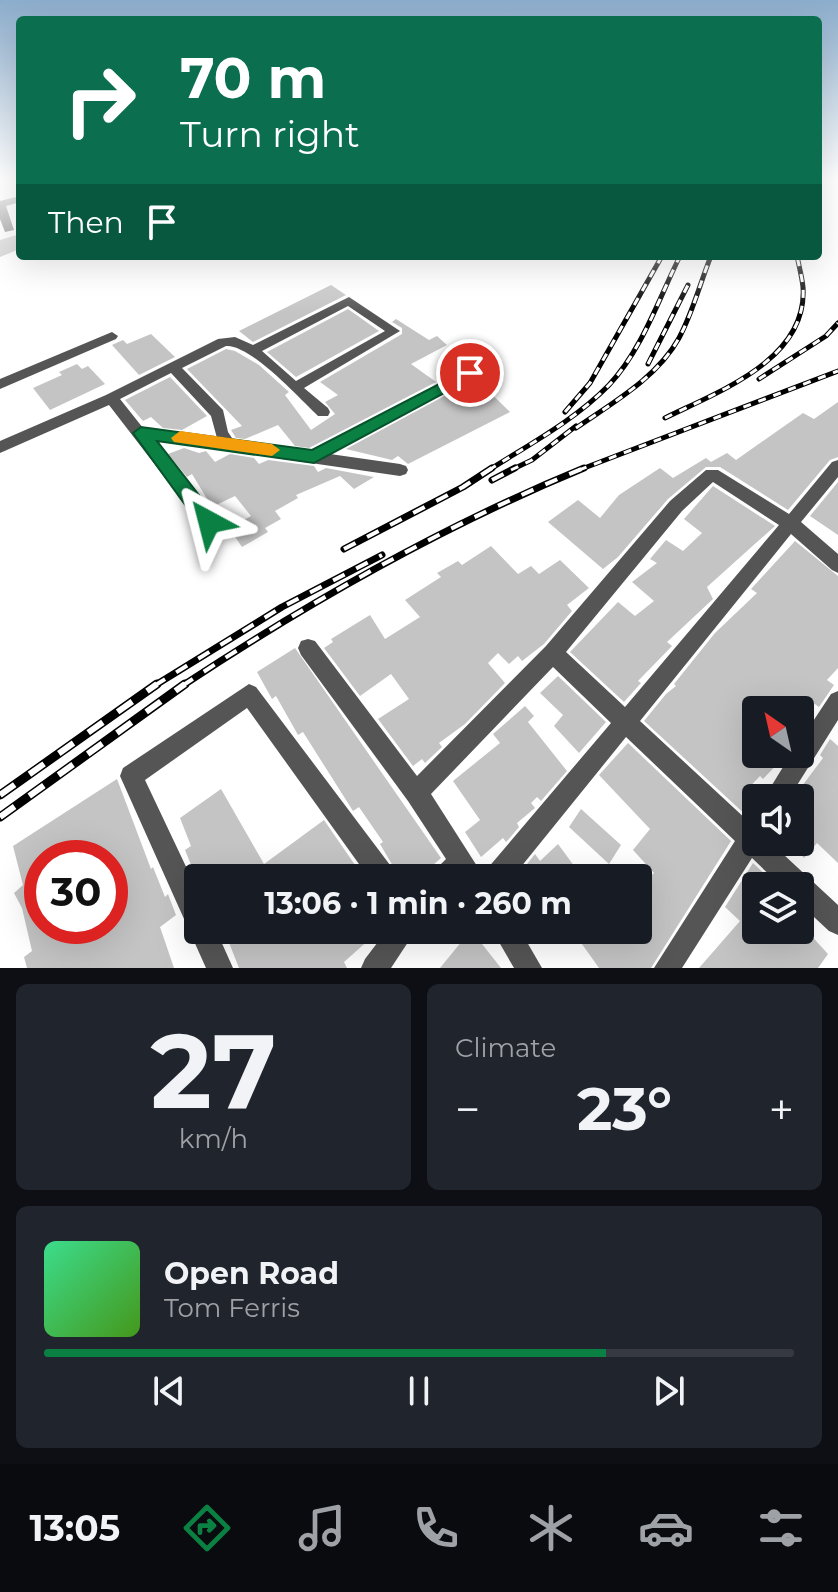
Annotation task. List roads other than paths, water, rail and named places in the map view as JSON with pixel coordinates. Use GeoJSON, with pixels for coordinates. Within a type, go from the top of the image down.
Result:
{"type":"FeatureCollection","features":[{"type":"Feature","properties":{"kind":"street"},"geometry":{"type":"LineString","coordinates":[[253,350],[349,301],[394,331],[295,387]]}},
{"type":"Feature","properties":{"kind":"street"},"geometry":{"type":"LineString","coordinates":[[0,384],[112,336]]}},
{"type":"Feature","properties":{"kind":"street"},"geometry":{"type":"LineString","coordinates":[[0,447],[111,398],[223,342],[235,341],[253,350],[323,412]]}},
{"type":"Feature","properties":{"kind":"street"},"geometry":{"type":"LineString","coordinates":[[173,367],[218,414],[221,433],[228,443]]}},
{"type":"Feature","properties":{"kind":"street"},"geometry":{"type":"LineString","coordinates":[[314,456],[470,373]]}},
{"type":"Feature","properties":{"kind":"street"},"geometry":{"type":"LineString","coordinates":[[111,398],[209,522]]}},
{"type":"Feature","properties":{"kind":"street"},"geometry":{"type":"LineString","coordinates":[[141,433],[228,443],[400,470]]}},
{"type":"Feature","properties":{"kind":"street"},"geometry":{"type":"LineString","coordinates":[[508,864],[628,723],[838,466]]}},
{"type":"Feature","properties":{"kind":"street"},"geometry":{"type":"LineString","coordinates":[[416,793],[553,653],[676,506],[712,474],[790,523],[838,565]]}},
{"type":"Feature","properties":{"kind":"street"},"geometry":{"type":"LineString","coordinates":[[308,648],[416,793],[455,864]]}},
{"type":"Feature","properties":{"kind":"street"},"geometry":{"type":"LineString","coordinates":[[553,653],[742,825]]}},
{"type":"Feature","properties":{"kind":"street"},"geometry":{"type":"LineString","coordinates":[[184,890],[131,776],[249,694],[374,864]]}},
{"type":"Feature","properties":{"kind":"street"},"geometry":{"type":"LineString","coordinates":[[785,784],[838,701]]}},
{"type":"Feature","properties":{"kind":"street"},"geometry":{"type":"LineString","coordinates":[[667,968],[742,852]]}},
{"type":"Feature","properties":{"kind":"street"},"geometry":{"type":"LineString","coordinates":[[772,856],[787,872]]}},
{"type":"Feature","properties":{"kind":"street"},"geometry":{"type":"LineString","coordinates":[[814,899],[838,922]]}},
{"type":"Feature","properties":{"kind":"street"},"geometry":{"type":"LineString","coordinates":[[209,944],[220,968]]}},
{"type":"Feature","properties":{"kind":"street"},"geometry":{"type":"LineString","coordinates":[[374,968],[392,944]]}},
{"type":"Feature","properties":{"kind":"street"},"geometry":{"type":"LineString","coordinates":[[514,944],[529,968]]}},
{"type":"Feature","properties":{"kind":"railway"},"geometry":{"type":"LineString","coordinates":[[565,412],[590,383],[660,260]]}},
{"type":"Feature","properties":{"kind":"railway"},"geometry":{"type":"LineString","coordinates":[[489,470],[567,420],[609,385],[640,340],[678,260]]}},
{"type":"Feature","properties":{"kind":"railway"},"geometry":{"type":"LineString","coordinates":[[576,428],[633,389],[670,352],[688,318],[710,260]]}},
{"type":"Feature","properties":{"kind":"railway"},"geometry":{"type":"LineString","coordinates":[[665,418],[755,370],[775,354],[791,335],[801,313],[803,287],[798,260]]}},
{"type":"Feature","properties":{"kind":"railway"},"geometry":{"type":"LineString","coordinates":[[648,364],[688,285]]}},
{"type":"Feature","properties":{"kind":"railway"},"geometry":{"type":"LineString","coordinates":[[759,379],[826,336],[838,323]]}},
{"type":"Feature","properties":{"kind":"railway"},"geometry":{"type":"LineString","coordinates":[[582,469],[838,371]]}},
{"type":"Feature","properties":{"kind":"railway"},"geometry":{"type":"LineString","coordinates":[[513,469],[532,460],[576,426]]}},
{"type":"Feature","properties":{"kind":"railway"},"geometry":{"type":"LineString","coordinates":[[344,549],[463,487],[492,468]]}},
{"type":"Feature","properties":{"kind":"railway"},"geometry":{"type":"LineString","coordinates":[[492,480],[513,469]]}},
{"type":"Feature","properties":{"kind":"railway"},"geometry":{"type":"LineString","coordinates":[[184,685],[378,567],[428,540],[582,469]]}},
{"type":"Feature","properties":{"kind":"railway"},"geometry":{"type":"LineString","coordinates":[[155,685],[282,607],[382,555]]}},
{"type":"Feature","properties":{"kind":"railway"},"geometry":{"type":"LineString","coordinates":[[0,795],[155,685]]}},
{"type":"Feature","properties":{"kind":"railway"},"geometry":{"type":"LineString","coordinates":[[0,817],[184,685]]}}]}
